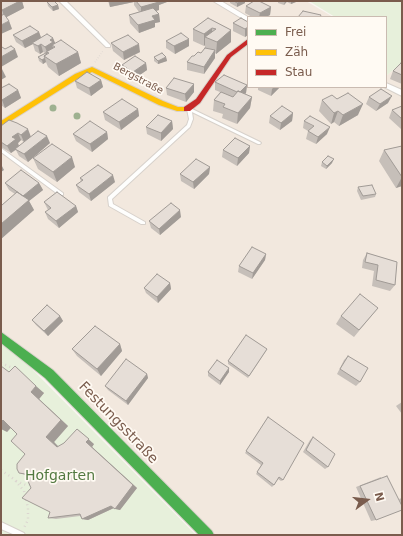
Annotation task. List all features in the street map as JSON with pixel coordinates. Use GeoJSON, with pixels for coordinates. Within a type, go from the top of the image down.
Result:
{"type":"FeatureCollection","features":[{"type":"Feature","properties":{"kind":"street"},"geometry":{"type":"LineString","coordinates":[[62,1],[108,46]]}},
{"type":"Feature","properties":{"kind":"street"},"geometry":{"type":"LineString","coordinates":[[216,1],[247,19]]}},
{"type":"Feature","properties":{"kind":"street"},"geometry":{"type":"LineString","coordinates":[[189,109],[198,101],[229,56],[247,41]]}},
{"type":"Feature","properties":{"kind":"street","name":"Bergstraße"},"geometry":{"type":"LineString","coordinates":[[87,71],[97,70],[161,103],[177,109],[189,109]]}},
{"type":"Feature","properties":{"kind":"street"},"geometry":{"type":"LineString","coordinates":[[1,124],[87,71]]}},
{"type":"Feature","properties":{"kind":"street"},"geometry":{"type":"LineString","coordinates":[[387,86],[402,93]]}},
{"type":"Feature","properties":{"kind":"street","name":"Festungsstraße"},"geometry":{"type":"LineString","coordinates":[[1,337],[49,374],[104,426],[208,535]]}},
{"type":"Feature","properties":{"kind":"lane"},"geometry":{"type":"LineString","coordinates":[[189,109],[259,143]]}},
{"type":"Feature","properties":{"kind":"lane"},"geometry":{"type":"LineString","coordinates":[[143,223],[111,206],[110,198],[189,126],[191,119],[189,109]]}},
{"type":"Feature","properties":{"kind":"lane"},"geometry":{"type":"LineString","coordinates":[[1,150],[61,194]]}},
{"type":"Feature","properties":{"kind":"lane"},"geometry":{"type":"LineString","coordinates":[[1,525],[22,535]]}},
{"type":"Feature","properties":{"kind":"path"},"geometry":{"type":"LineString","coordinates":[[87,71],[108,46]]}},
{"type":"Feature","properties":{"kind":"path"},"geometry":{"type":"LineString","coordinates":[[1,364],[8,365],[22,372]]}},
{"type":"Feature","properties":{"kind":"path"},"geometry":{"type":"LineString","coordinates":[[1,470],[15,480],[26,485],[37,484]]}},
{"type":"Feature","properties":{"kind":"path"},"geometry":{"type":"LineString","coordinates":[[15,480],[24,491],[28,508],[28,520],[22,535]]}},
{"type":"Feature","properties":{"kind":"shaded area"},"geometry":{"type":"Polygon","coordinates":[[[1,1],[306,1],[331,16],[247,16],[247,88],[387,88],[387,75],[398,66],[402,67],[402,535],[215,535],[1,331],[1,1]]]}},
{"type":"Feature","properties":{"kind":"green space"},"geometry":{"type":"Polygon","coordinates":[[[309,1],[402,1],[402,67],[398,66],[387,75],[387,16],[333,16],[309,1]]]}},
{"type":"Feature","properties":{"kind":"green space","name":"Hofgarten"},"geometry":{"type":"Polygon","coordinates":[[[1,344],[24,361],[196,535],[1,535],[1,344]]]}},
{"type":"Feature","properties":{"kind":"building"},"geometry":{"type":"Polygon","coordinates":[[[20,1],[2,10],[1,2],[20,1]]]}},
{"type":"Feature","properties":{"kind":"building"},"geometry":{"type":"Polygon","coordinates":[[[54,1],[58,5],[52,7],[47,2],[54,1]]]}},
{"type":"Feature","properties":{"kind":"building"},"geometry":{"type":"Polygon","coordinates":[[[136,1],[158,1],[159,2],[141,7],[136,1]]]}},
{"type":"Feature","properties":{"kind":"building"},"geometry":{"type":"Polygon","coordinates":[[[254,1],[259,1],[271,7],[260,13],[246,6],[254,1]]]}},
{"type":"Feature","properties":{"kind":"building"},"geometry":{"type":"Polygon","coordinates":[[[153,8],[159,14],[152,16],[155,20],[138,25],[129,15],[153,8]]]}},
{"type":"Feature","properties":{"kind":"building"},"geometry":{"type":"Polygon","coordinates":[[[303,11],[321,15],[320,16],[299,16],[303,11]]]}},
{"type":"Feature","properties":{"kind":"building"},"geometry":{"type":"Polygon","coordinates":[[[4,14],[9,21],[1,25],[1,16],[4,14]]]}},
{"type":"Feature","properties":{"kind":"building"},"geometry":{"type":"Polygon","coordinates":[[[208,18],[231,30],[217,42],[205,37],[216,29],[212,28],[204,34],[193,29],[208,18]]]}},
{"type":"Feature","properties":{"kind":"building"},"geometry":{"type":"Polygon","coordinates":[[[241,18],[247,21],[247,28],[245,29],[233,23],[241,18]]]}},
{"type":"Feature","properties":{"kind":"building"},"geometry":{"type":"Polygon","coordinates":[[[30,26],[39,32],[22,41],[13,35],[30,26]]]}},
{"type":"Feature","properties":{"kind":"building"},"geometry":{"type":"Polygon","coordinates":[[[181,33],[189,39],[174,46],[166,41],[181,33]]]}},
{"type":"Feature","properties":{"kind":"building"},"geometry":{"type":"Polygon","coordinates":[[[47,34],[53,38],[50,40],[53,42],[45,47],[41,44],[38,46],[32,43],[47,34]]]}},
{"type":"Feature","properties":{"kind":"building"},"geometry":{"type":"Polygon","coordinates":[[[128,35],[139,44],[123,52],[111,43],[128,35]]]}},
{"type":"Feature","properties":{"kind":"building"},"geometry":{"type":"Polygon","coordinates":[[[61,40],[78,52],[56,64],[44,56],[49,53],[46,52],[55,47],[52,45],[61,40]]]}},
{"type":"Feature","properties":{"kind":"building"},"geometry":{"type":"Polygon","coordinates":[[[11,46],[15,49],[1,57],[1,48],[2,47],[5,49],[11,46]]]}},
{"type":"Feature","properties":{"kind":"building"},"geometry":{"type":"Polygon","coordinates":[[[205,48],[215,50],[204,67],[187,62],[192,56],[198,52],[201,53],[205,48]]]}},
{"type":"Feature","properties":{"kind":"building"},"geometry":{"type":"Polygon","coordinates":[[[46,53],[47,54],[44,56],[45,58],[42,60],[38,57],[46,53]]]}},
{"type":"Feature","properties":{"kind":"building"},"geometry":{"type":"Polygon","coordinates":[[[162,53],[166,57],[158,61],[154,57],[162,53]]]}},
{"type":"Feature","properties":{"kind":"building"},"geometry":{"type":"Polygon","coordinates":[[[135,56],[146,63],[133,72],[122,65],[135,56]]]}},
{"type":"Feature","properties":{"kind":"building"},"geometry":{"type":"Polygon","coordinates":[[[401,63],[402,64],[402,75],[393,71],[401,63]]]}},
{"type":"Feature","properties":{"kind":"building"},"geometry":{"type":"Polygon","coordinates":[[[87,72],[101,80],[89,88],[75,81],[87,72]]]}},
{"type":"Feature","properties":{"kind":"building"},"geometry":{"type":"Polygon","coordinates":[[[224,75],[247,85],[240,92],[237,92],[215,82],[224,75]]]}},
{"type":"Feature","properties":{"kind":"building"},"geometry":{"type":"Polygon","coordinates":[[[174,78],[194,84],[185,94],[166,88],[174,78]]]}},
{"type":"Feature","properties":{"kind":"building"},"geometry":{"type":"Polygon","coordinates":[[[9,84],[18,90],[1,100],[1,88],[9,84]]]}},
{"type":"Feature","properties":{"kind":"building"},"geometry":{"type":"Polygon","coordinates":[[[381,89],[392,96],[380,104],[369,97],[381,89]]]}},
{"type":"Feature","properties":{"kind":"building"},"geometry":{"type":"Polygon","coordinates":[[[238,91],[252,97],[238,113],[223,107],[225,104],[214,100],[221,92],[233,97],[238,91]]]}},
{"type":"Feature","properties":{"kind":"building"},"geometry":{"type":"Polygon","coordinates":[[[348,93],[363,104],[343,115],[338,111],[334,113],[322,100],[332,95],[337,99],[348,93]]]}},
{"type":"Feature","properties":{"kind":"building"},"geometry":{"type":"Polygon","coordinates":[[[122,99],[138,109],[119,122],[103,112],[122,99]]]}},
{"type":"Feature","properties":{"kind":"building"},"geometry":{"type":"Polygon","coordinates":[[[282,106],[293,113],[281,123],[270,116],[282,106]]]}},
{"type":"Feature","properties":{"kind":"building"},"geometry":{"type":"Polygon","coordinates":[[[402,106],[402,119],[392,110],[402,106]]]}},
{"type":"Feature","properties":{"kind":"building"},"geometry":{"type":"Polygon","coordinates":[[[158,115],[172,121],[161,133],[146,127],[158,115]]]}},
{"type":"Feature","properties":{"kind":"building"},"geometry":{"type":"Polygon","coordinates":[[[310,116],[330,127],[318,137],[308,131],[314,126],[304,121],[310,116]]]}},
{"type":"Feature","properties":{"kind":"building"},"geometry":{"type":"Polygon","coordinates":[[[9,120],[28,129],[21,135],[18,133],[12,137],[16,139],[7,146],[1,142],[1,126],[9,120]]]}},
{"type":"Feature","properties":{"kind":"building"},"geometry":{"type":"Polygon","coordinates":[[[90,121],[107,132],[90,144],[73,134],[90,121]]]}},
{"type":"Feature","properties":{"kind":"building"},"geometry":{"type":"Polygon","coordinates":[[[38,131],[47,136],[24,154],[15,149],[38,131]]]}},
{"type":"Feature","properties":{"kind":"building"},"geometry":{"type":"Polygon","coordinates":[[[235,138],[250,146],[238,158],[223,150],[235,138]]]}},
{"type":"Feature","properties":{"kind":"building"},"geometry":{"type":"Polygon","coordinates":[[[52,144],[72,157],[53,172],[33,158],[52,144]]]}},
{"type":"Feature","properties":{"kind":"building"},"geometry":{"type":"Polygon","coordinates":[[[402,146],[402,177],[384,150],[402,146]]]}},
{"type":"Feature","properties":{"kind":"building"},"geometry":{"type":"Polygon","coordinates":[[[328,156],[334,159],[327,166],[322,162],[328,156]]]}},
{"type":"Feature","properties":{"kind":"building"},"geometry":{"type":"Polygon","coordinates":[[[196,159],[210,167],[193,182],[180,174],[196,159]]]}},
{"type":"Feature","properties":{"kind":"building"},"geometry":{"type":"Polygon","coordinates":[[[98,165],[113,175],[89,194],[76,185],[83,180],[80,178],[98,165]]]}},
{"type":"Feature","properties":{"kind":"building"},"geometry":{"type":"Polygon","coordinates":[[[21,170],[39,183],[23,196],[5,183],[21,170]]]}},
{"type":"Feature","properties":{"kind":"building"},"geometry":{"type":"Polygon","coordinates":[[[372,185],[376,194],[363,196],[358,187],[372,185]]]}},
{"type":"Feature","properties":{"kind":"building"},"geometry":{"type":"Polygon","coordinates":[[[17,192],[29,200],[1,224],[1,205],[17,192]]]}},
{"type":"Feature","properties":{"kind":"building"},"geometry":{"type":"Polygon","coordinates":[[[57,192],[76,206],[56,221],[45,212],[51,208],[44,202],[57,192]]]}},
{"type":"Feature","properties":{"kind":"building"},"geometry":{"type":"Polygon","coordinates":[[[171,203],[180,210],[159,229],[149,221],[171,203]]]}},
{"type":"Feature","properties":{"kind":"building"},"geometry":{"type":"Polygon","coordinates":[[[252,247],[266,254],[253,273],[239,266],[252,247]]]}},
{"type":"Feature","properties":{"kind":"building"},"geometry":{"type":"Polygon","coordinates":[[[367,253],[397,262],[395,285],[376,280],[378,265],[365,262],[367,253]]]}},
{"type":"Feature","properties":{"kind":"building"},"geometry":{"type":"Polygon","coordinates":[[[157,274],[170,283],[157,297],[144,288],[157,274]]]}},
{"type":"Feature","properties":{"kind":"building"},"geometry":{"type":"Polygon","coordinates":[[[360,294],[378,308],[359,330],[341,316],[360,294]]]}},
{"type":"Feature","properties":{"kind":"building"},"geometry":{"type":"Polygon","coordinates":[[[47,305],[60,316],[44,331],[32,320],[47,305]]]}},
{"type":"Feature","properties":{"kind":"building"},"geometry":{"type":"Polygon","coordinates":[[[95,326],[120,344],[97,369],[72,349],[95,326]]]}},
{"type":"Feature","properties":{"kind":"building"},"geometry":{"type":"Polygon","coordinates":[[[246,335],[267,349],[249,376],[228,361],[246,335]]]}},
{"type":"Feature","properties":{"kind":"building"},"geometry":{"type":"Polygon","coordinates":[[[348,356],[368,368],[360,382],[340,369],[348,356]]]}},
{"type":"Feature","properties":{"kind":"building"},"geometry":{"type":"Polygon","coordinates":[[[126,359],[147,374],[126,401],[105,386],[126,359]]]}},
{"type":"Feature","properties":{"kind":"building"},"geometry":{"type":"Polygon","coordinates":[[[217,360],[229,368],[220,381],[208,372],[217,360]]]}},
{"type":"Feature","properties":{"kind":"building"},"geometry":{"type":"Polygon","coordinates":[[[1,366],[9,372],[15,366],[36,386],[31,392],[61,420],[46,437],[57,447],[64,443],[77,429],[89,439],[86,442],[133,485],[115,509],[111,506],[82,519],[80,514],[48,518],[50,512],[22,498],[31,488],[25,474],[19,473],[17,469],[17,464],[25,454],[11,441],[17,434],[3,420],[1,422],[1,366]]]}},
{"type":"Feature","properties":{"kind":"building"},"geometry":{"type":"Polygon","coordinates":[[[268,417],[304,443],[283,480],[279,477],[274,485],[257,472],[263,463],[246,451],[268,417]]]}},
{"type":"Feature","properties":{"kind":"building"},"geometry":{"type":"Polygon","coordinates":[[[313,437],[335,454],[328,467],[306,450],[313,437]]]}},
{"type":"Feature","properties":{"kind":"building"},"geometry":{"type":"Polygon","coordinates":[[[387,476],[402,506],[402,510],[376,520],[360,486],[387,476]]]}},
{"type":"Feature","properties":{"kind":"traffic: fast"},"geometry":{"type":"LineString","coordinates":[[1,337],[49,374],[208,535]]}},
{"type":"Feature","properties":{"kind":"traffic: slow"},"geometry":{"type":"LineString","coordinates":[[1,124],[77,76],[92,69],[161,103],[177,109],[187,109]]}},
{"type":"Feature","properties":{"kind":"traffic: jam"},"geometry":{"type":"LineString","coordinates":[[187,109],[198,101],[229,56],[247,42]]}}]}
